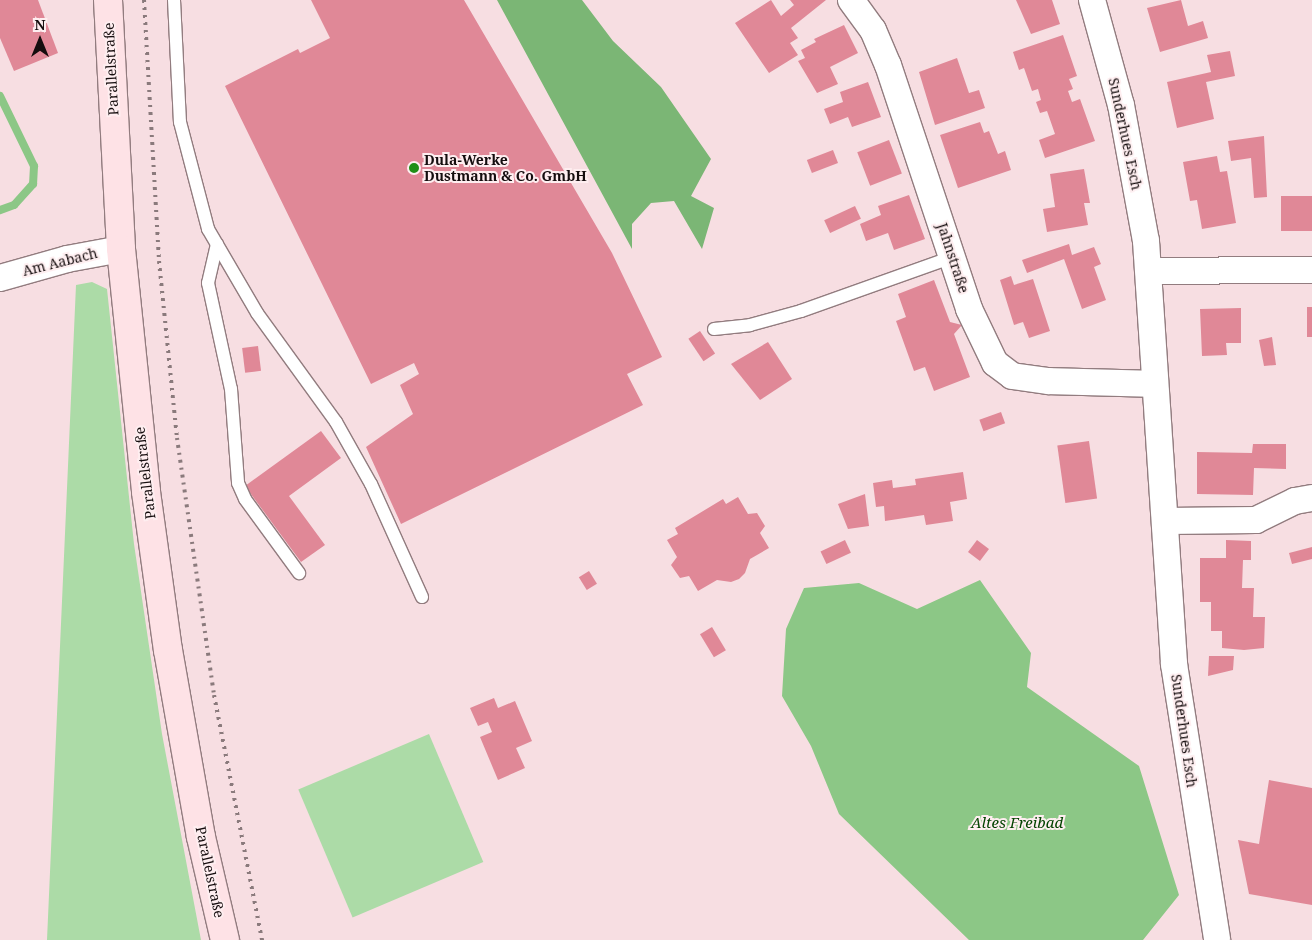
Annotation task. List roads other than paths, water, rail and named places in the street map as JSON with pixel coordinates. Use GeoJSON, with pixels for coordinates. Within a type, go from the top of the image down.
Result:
{"type":"FeatureCollection","features":[{"type":"Feature","properties":{"kind":"main road","name":"Parallelstraße"},"geometry":{"type":"LineString","coordinates":[[108,0],[121,249],[146,492],[168,650],[201,837],[225,940]]}},
{"type":"Feature","properties":{"kind":"street","name":"Jahnstraße"},"geometry":{"type":"LineString","coordinates":[[851,0],[873,30],[888,65],[982,340],[995,363],[1012,376],[1049,381],[1155,384]]}},
{"type":"Feature","properties":{"kind":"street","name":"Sunderhues Esch"},"geometry":{"type":"LineString","coordinates":[[1092,0],[1121,105],[1149,271],[1174,664],[1217,940]]}},
{"type":"Feature","properties":{"kind":"street","name":"Am Aabach"},"geometry":{"type":"LineString","coordinates":[[0,278],[66,259],[121,249]]}},
{"type":"Feature","properties":{"kind":"street"},"geometry":{"type":"LineString","coordinates":[[1149,271],[1312,270]]}},
{"type":"Feature","properties":{"kind":"street"},"geometry":{"type":"LineString","coordinates":[[1165,521],[1256,520],[1295,501],[1312,498]]}},
{"type":"Feature","properties":{"kind":"lane"},"geometry":{"type":"LineString","coordinates":[[174,0],[180,122],[208,229],[257,313],[336,422],[371,484],[422,597]]}},
{"type":"Feature","properties":{"kind":"lane"},"geometry":{"type":"LineString","coordinates":[[217,244],[208,283],[230,389],[238,483],[245,499],[299,573]]}},
{"type":"Feature","properties":{"kind":"lane"},"geometry":{"type":"LineString","coordinates":[[714,329],[750,325],[801,311],[953,257]]}},
{"type":"Feature","properties":{"kind":"water","name":"Altes Freibad"},"geometry":{"type":"Polygon","coordinates":[[[980,580],[1031,653],[1027,687],[1139,766],[1179,895],[1143,940],[969,940],[839,814],[811,746],[782,696],[786,629],[804,588],[859,583],[917,609],[980,580]]]}},
{"type":"Feature","properties":{"kind":"waterway"},"geometry":{"type":"LineString","coordinates":[[0,96],[34,166],[33,184],[14,205],[0,210]]}},
{"type":"Feature","properties":{"kind":"railway"},"geometry":{"type":"LineString","coordinates":[[144,0],[159,261],[177,438],[214,695],[262,940]]}},
{"type":"Feature","properties":{"kind":"place","name":"Dula-Werke Dustmann & Co. GmbH"},"geometry":{"type":"Point","coordinates":[414,168]}}]}
